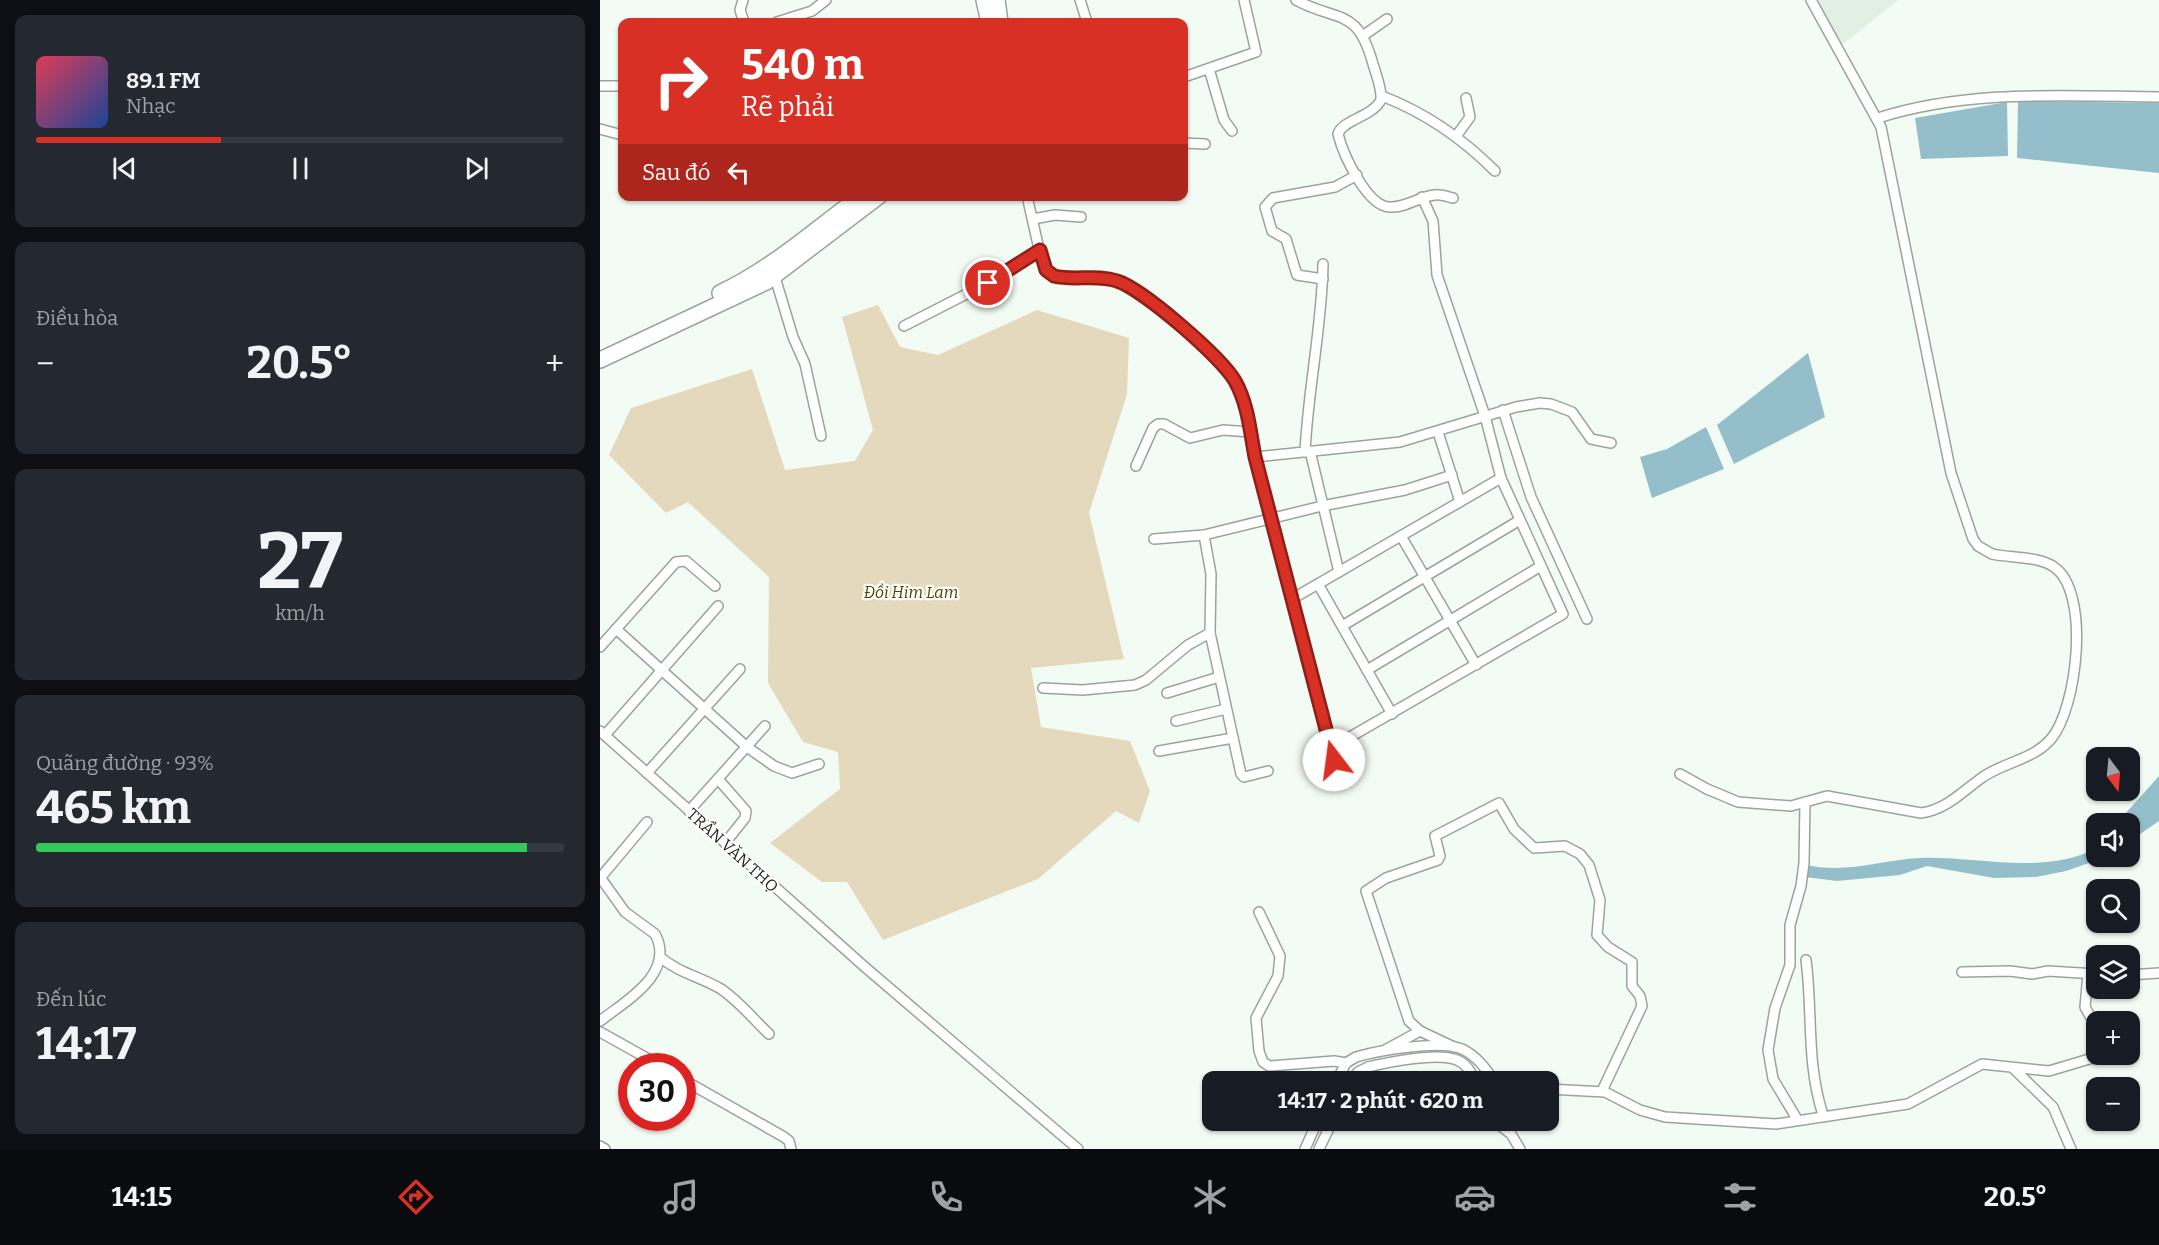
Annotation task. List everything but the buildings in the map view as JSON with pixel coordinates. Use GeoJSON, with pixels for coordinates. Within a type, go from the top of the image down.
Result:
{"type":"FeatureCollection","features":[{"type":"Feature","properties":{"kind":"highway"},"geometry":{"type":"LineString","coordinates":[[984,0],[988,18]]}},
{"type":"Feature","properties":{"kind":"highway"},"geometry":{"type":"LineString","coordinates":[[997,0],[999,18]]}},
{"type":"Feature","properties":{"kind":"highway"},"geometry":{"type":"LineString","coordinates":[[600,348],[738,284],[773,271],[855,201]]}},
{"type":"Feature","properties":{"kind":"highway"},"geometry":{"type":"LineString","coordinates":[[600,360],[773,271],[872,201]]}},
{"type":"Feature","properties":{"kind":"street"},"geometry":{"type":"LineString","coordinates":[[743,0],[740,10],[743,18]]}},
{"type":"Feature","properties":{"kind":"street"},"geometry":{"type":"LineString","coordinates":[[790,18],[812,11],[826,0]]}},
{"type":"Feature","properties":{"kind":"street"},"geometry":{"type":"LineString","coordinates":[[1080,0],[1086,18]]}},
{"type":"Feature","properties":{"kind":"street"},"geometry":{"type":"LineString","coordinates":[[1188,75],[1256,52],[1244,0]]}},
{"type":"Feature","properties":{"kind":"street"},"geometry":{"type":"LineString","coordinates":[[1296,0],[1311,8],[1335,13],[1364,35],[1382,96],[1379,104],[1371,112],[1339,131],[1357,176],[1371,198],[1384,207],[1395,207],[1439,195],[1454,198]]}},
{"type":"Feature","properties":{"kind":"street"},"geometry":{"type":"LineString","coordinates":[[1680,774],[1738,802],[1778,807],[1827,796],[1921,813],[1942,807],[1981,778],[2032,754],[2052,738],[2067,707],[2076,650],[2074,601],[2067,580],[2061,572],[2048,563],[1992,554],[1983,550],[1973,538],[1963,515],[1938,416],[1888,155],[1878,118],[1811,0]]}},
{"type":"Feature","properties":{"kind":"street"},"geometry":{"type":"LineString","coordinates":[[1364,35],[1387,19]]}},
{"type":"Feature","properties":{"kind":"street"},"geometry":{"type":"LineString","coordinates":[[1209,69],[1224,120],[1232,130]]}},
{"type":"Feature","properties":{"kind":"street"},"geometry":{"type":"LineString","coordinates":[[600,86],[618,86]]}},
{"type":"Feature","properties":{"kind":"street"},"geometry":{"type":"LineString","coordinates":[[1382,96],[1424,115],[1456,135],[1495,171]]}},
{"type":"Feature","properties":{"kind":"street"},"geometry":{"type":"LineString","coordinates":[[1878,118],[1952,101],[2026,96],[2159,97]]}},
{"type":"Feature","properties":{"kind":"street"},"geometry":{"type":"LineString","coordinates":[[1456,135],[1470,117],[1466,98]]}},
{"type":"Feature","properties":{"kind":"street"},"geometry":{"type":"LineString","coordinates":[[600,129],[618,134]]}},
{"type":"Feature","properties":{"kind":"street"},"geometry":{"type":"LineString","coordinates":[[1188,143],[1205,144]]}},
{"type":"Feature","properties":{"kind":"street"},"geometry":{"type":"LineString","coordinates":[[1323,279],[1297,275],[1286,239],[1272,231],[1265,207],[1273,198],[1335,187],[1357,176]]}},
{"type":"Feature","properties":{"kind":"street"},"geometry":{"type":"LineString","coordinates":[[1331,748],[1563,614],[1501,478],[1485,416],[1437,275],[1434,226],[1422,198]]}},
{"type":"Feature","properties":{"kind":"street"},"geometry":{"type":"LineString","coordinates":[[1028,201],[1046,270],[1054,276],[1118,281],[1162,309],[1227,369],[1240,393],[1334,760]]}},
{"type":"Feature","properties":{"kind":"street"},"geometry":{"type":"LineString","coordinates":[[1033,219],[1054,215],[1081,217]]}},
{"type":"Feature","properties":{"kind":"street"},"geometry":{"type":"LineString","coordinates":[[904,326],[988,283],[1040,250]]}},
{"type":"Feature","properties":{"kind":"street"},"geometry":{"type":"LineString","coordinates":[[1323,264],[1320,323],[1308,402],[1308,452],[1339,572]]}},
{"type":"Feature","properties":{"kind":"street"},"geometry":{"type":"LineString","coordinates":[[773,271],[793,336],[805,364],[821,436]]}},
{"type":"Feature","properties":{"kind":"street"},"geometry":{"type":"LineString","coordinates":[[1255,457],[1386,444],[1438,432],[1531,403],[1551,404],[1572,412],[1591,440],[1611,443]]}},
{"type":"Feature","properties":{"kind":"street"},"geometry":{"type":"LineString","coordinates":[[1503,410],[1531,497],[1587,619]]}},
{"type":"Feature","properties":{"kind":"street"},"geometry":{"type":"LineString","coordinates":[[1136,466],[1153,428],[1158,424],[1164,424],[1190,438],[1223,430],[1250,432]]}},
{"type":"Feature","properties":{"kind":"street"},"geometry":{"type":"LineString","coordinates":[[1438,432],[1460,502]]}},
{"type":"Feature","properties":{"kind":"street"},"geometry":{"type":"LineString","coordinates":[[1154,539],[1204,535],[1322,506],[1382,496],[1452,475]]}},
{"type":"Feature","properties":{"kind":"street"},"geometry":{"type":"LineString","coordinates":[[1292,599],[1501,478]]}},
{"type":"Feature","properties":{"kind":"street"},"geometry":{"type":"LineString","coordinates":[[1342,626],[1520,520]]}},
{"type":"Feature","properties":{"kind":"street"},"geometry":{"type":"LineString","coordinates":[[1204,535],[1211,574],[1210,633],[1242,777],[1268,771]]}},
{"type":"Feature","properties":{"kind":"street"},"geometry":{"type":"LineString","coordinates":[[1401,536],[1452,620],[1476,665]]}},
{"type":"Feature","properties":{"kind":"street"},"geometry":{"type":"LineString","coordinates":[[600,647],[676,562],[686,561],[715,586]]}},
{"type":"Feature","properties":{"kind":"street"},"geometry":{"type":"LineString","coordinates":[[1367,670],[1541,566]]}},
{"type":"Feature","properties":{"kind":"street"},"geometry":{"type":"LineString","coordinates":[[1318,584],[1392,714]]}},
{"type":"Feature","properties":{"kind":"street"},"geometry":{"type":"LineString","coordinates":[[602,733],[718,606]]}},
{"type":"Feature","properties":{"kind":"street"},"geometry":{"type":"LineString","coordinates":[[616,629],[747,747],[785,773],[798,772],[819,764]]}},
{"type":"Feature","properties":{"kind":"street"},"geometry":{"type":"LineString","coordinates":[[1042,687],[1089,690],[1135,685],[1146,680],[1188,645],[1210,633]]}},
{"type":"Feature","properties":{"kind":"street"},"geometry":{"type":"LineString","coordinates":[[647,773],[740,669]]}},
{"type":"Feature","properties":{"kind":"street"},"geometry":{"type":"LineString","coordinates":[[1167,693],[1219,677]]}},
{"type":"Feature","properties":{"kind":"street"},"geometry":{"type":"LineString","coordinates":[[1176,721],[1226,709]]}},
{"type":"Feature","properties":{"kind":"street"},"geometry":{"type":"LineString","coordinates":[[689,811],[765,726]]}},
{"type":"Feature","properties":{"kind":"street","name":"TRẦN VĂN THỌ"},"geometry":{"type":"LineString","coordinates":[[602,733],[866,968],[1078,1149]]}},
{"type":"Feature","properties":{"kind":"street"},"geometry":{"type":"LineString","coordinates":[[1159,751],[1233,738]]}},
{"type":"Feature","properties":{"kind":"street"},"geometry":{"type":"LineString","coordinates":[[718,779],[746,811],[745,818],[725,843]]}},
{"type":"Feature","properties":{"kind":"street"},"geometry":{"type":"LineString","coordinates":[[1797,1119],[1773,1080],[1768,1050],[1775,1008],[1790,965],[1790,924],[1801,886],[1804,864],[1805,802]]}},
{"type":"Feature","properties":{"kind":"street"},"geometry":{"type":"LineString","coordinates":[[1478,1071],[1473,1056],[1411,1025],[1402,1004],[1366,891],[1386,878],[1438,860],[1440,856],[1435,836],[1499,803],[1514,829],[1534,848],[1563,846],[1584,859],[1593,872],[1599,894],[1597,935],[1613,950],[1632,962],[1632,986],[1640,996],[1642,1006],[1602,1091]]}},
{"type":"Feature","properties":{"kind":"street"},"geometry":{"type":"LineString","coordinates":[[600,1021],[650,979],[657,969],[660,957],[655,934],[625,912],[600,877],[647,822]]}},
{"type":"Feature","properties":{"kind":"street"},"geometry":{"type":"LineString","coordinates":[[1259,912],[1278,947],[1280,962],[1275,984],[1256,1018],[1261,1057],[1269,1066],[1334,1061],[1346,1063]]}},
{"type":"Feature","properties":{"kind":"street"},"geometry":{"type":"LineString","coordinates":[[660,957],[681,973],[725,992],[770,1034]]}},
{"type":"Feature","properties":{"kind":"street"},"geometry":{"type":"LineString","coordinates":[[1806,960],[1810,991],[1808,1009],[1810,1065],[1823,1115]]}},
{"type":"Feature","properties":{"kind":"street"},"geometry":{"type":"LineString","coordinates":[[1962,972],[2010,971],[2032,974],[2048,971],[2086,974]]}},
{"type":"Feature","properties":{"kind":"street"},"geometry":{"type":"LineString","coordinates":[[2140,974],[2159,973]]}},
{"type":"Feature","properties":{"kind":"street"},"geometry":{"type":"LineString","coordinates":[[1382,1052],[1420,1031]]}},
{"type":"Feature","properties":{"kind":"street"},"geometry":{"type":"LineString","coordinates":[[600,1032],[638,1053]]}},
{"type":"Feature","properties":{"kind":"street"},"geometry":{"type":"LineString","coordinates":[[1342,1071],[1346,1063],[1364,1054],[1454,1047]]}},
{"type":"Feature","properties":{"kind":"street"},"geometry":{"type":"LineString","coordinates":[[1360,1071],[1372,1066],[1443,1057],[1462,1063],[1472,1071]]}},
{"type":"Feature","properties":{"kind":"street"},"geometry":{"type":"LineString","coordinates":[[1559,1089],[1602,1091],[1649,1113],[1674,1118],[1776,1124],[1823,1115],[1908,1104],[1982,1064],[2049,1071],[2086,1060]]}},
{"type":"Feature","properties":{"kind":"street"},"geometry":{"type":"LineString","coordinates":[[2013,1068],[2053,1107],[2071,1149]]}},
{"type":"Feature","properties":{"kind":"street"},"geometry":{"type":"LineString","coordinates":[[696,1087],[784,1137],[789,1141],[790,1149]]}},
{"type":"Feature","properties":{"kind":"street"},"geometry":{"type":"LineString","coordinates":[[1305,1149],[1313,1131]]}},
{"type":"Feature","properties":{"kind":"street"},"geometry":{"type":"LineString","coordinates":[[1319,1149],[1328,1131]]}},
{"type":"Feature","properties":{"kind":"street"},"geometry":{"type":"LineString","coordinates":[[1507,1131],[1520,1149]]}},
{"type":"Feature","properties":{"kind":"street"},"geometry":{"type":"LineString","coordinates":[[600,1146],[605,1149]]}},
{"type":"Feature","properties":{"kind":"shaded area"},"geometry":{"type":"Polygon","coordinates":[[[1809,0],[1898,0],[1838,48],[1809,0]]]}},
{"type":"Feature","properties":{"kind":"green space","name":"Đồi Him Lam"},"geometry":{"type":"Polygon","coordinates":[[[878,305],[900,347],[938,355],[1037,310],[1129,338],[1127,394],[1089,513],[1124,659],[1031,668],[1041,727],[1130,741],[1150,791],[1139,823],[1116,811],[1038,879],[883,940],[847,882],[822,882],[770,843],[840,789],[838,752],[803,742],[768,683],[769,577],[688,502],[666,513],[609,455],[631,408],[752,369],[785,470],[855,461],[873,430],[842,317],[878,305]]]}},
{"type":"Feature","properties":{"kind":"water"},"geometry":{"type":"Polygon","coordinates":[[[2018,101],[2159,103],[2159,173],[2017,158],[2018,101]]]}},
{"type":"Feature","properties":{"kind":"water"},"geometry":{"type":"Polygon","coordinates":[[[2007,102],[2008,156],[1921,159],[1915,118],[2007,102]]]}},
{"type":"Feature","properties":{"kind":"water"},"geometry":{"type":"Polygon","coordinates":[[[1808,353],[1825,417],[1734,464],[1717,425],[1808,353]]]}},
{"type":"Feature","properties":{"kind":"water"},"geometry":{"type":"Polygon","coordinates":[[[1706,427],[1724,469],[1652,498],[1640,457],[1667,449],[1706,427]]]}},
{"type":"Feature","properties":{"kind":"water"},"geometry":{"type":"Polygon","coordinates":[[[2159,776],[2159,821],[2140,834],[2140,813],[2126,813],[2137,801],[2140,801],[2140,797],[2159,776]]]}},
{"type":"Feature","properties":{"kind":"water"},"geometry":{"type":"Polygon","coordinates":[[[2086,852],[2086,864],[2036,877],[1994,878],[1927,866],[1900,875],[1837,881],[1805,877],[1806,865],[1835,868],[1920,858],[2032,863],[2086,852]]]}},
{"type":"Feature","properties":{"kind":"route"},"geometry":{"type":"LineString","coordinates":[[988,283],[1040,250],[1046,270],[1054,276],[1112,279],[1133,288],[1162,309],[1219,359],[1227,369],[1236,383],[1245,406],[1255,457],[1334,760]]}}]}
